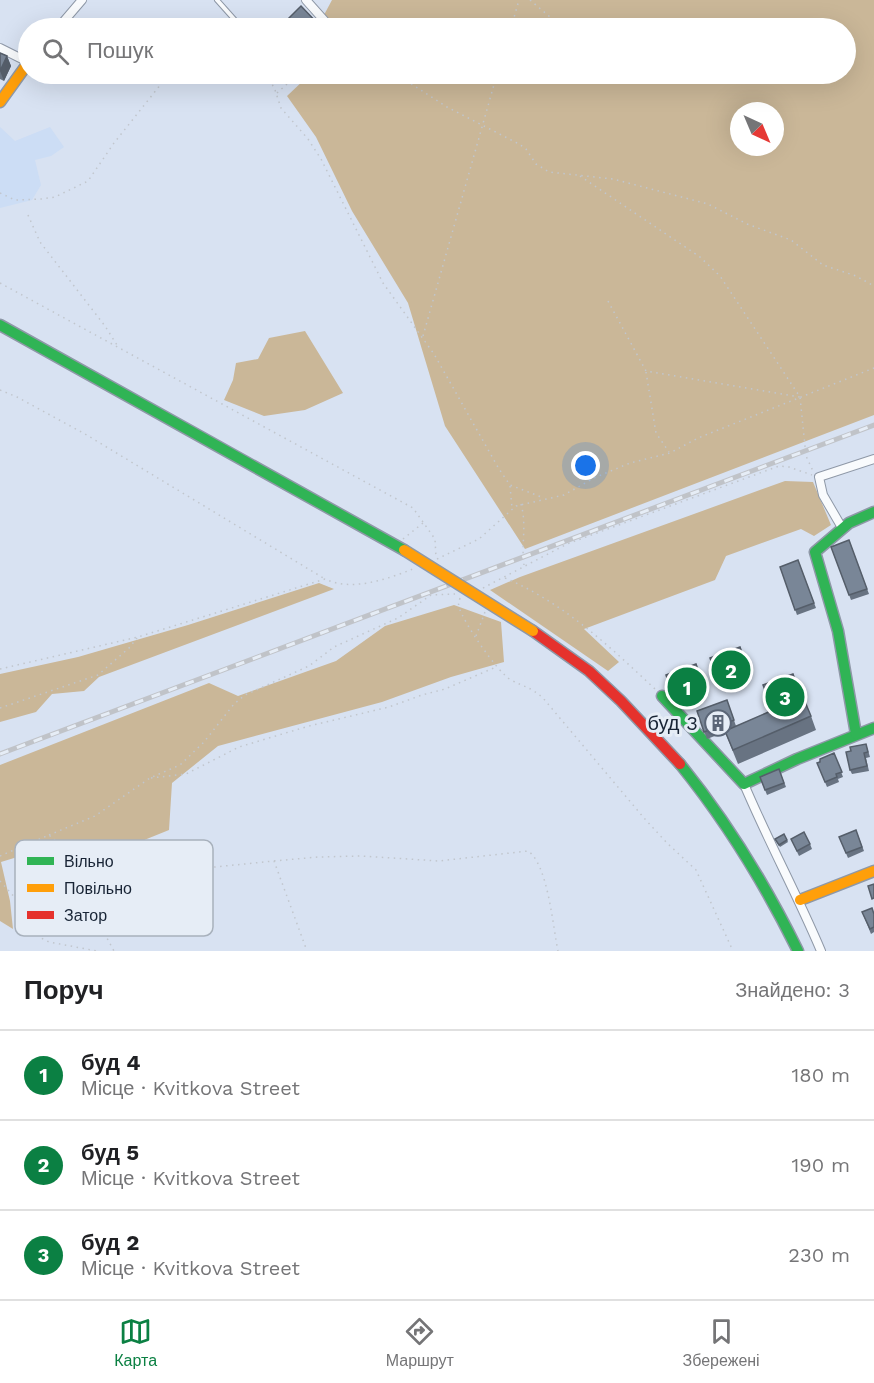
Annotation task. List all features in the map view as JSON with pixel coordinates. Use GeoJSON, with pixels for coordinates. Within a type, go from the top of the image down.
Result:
{"type":"FeatureCollection","features":[{"type":"Feature","properties":{"kind":"main road"},"geometry":{"type":"LineString","coordinates":[[0,102],[18,76]]}},
{"type":"Feature","properties":{"kind":"main road"},"geometry":{"type":"LineString","coordinates":[[0,326],[400,548],[533,631],[587,669],[633,712],[682,765],[723,819],[762,881],[798,951]]}},
{"type":"Feature","properties":{"kind":"main road"},"geometry":{"type":"LineString","coordinates":[[856,734],[838,631],[815,552],[841,526],[874,512]]}},
{"type":"Feature","properties":{"kind":"main road"},"geometry":{"type":"LineString","coordinates":[[662,696],[744,784],[874,728]]}},
{"type":"Feature","properties":{"kind":"main road"},"geometry":{"type":"LineString","coordinates":[[800,900],[874,871]]}},
{"type":"Feature","properties":{"kind":"street"},"geometry":{"type":"LineString","coordinates":[[67,18],[82,0]]}},
{"type":"Feature","properties":{"kind":"street"},"geometry":{"type":"LineString","coordinates":[[306,0],[322,18]]}},
{"type":"Feature","properties":{"kind":"street"},"geometry":{"type":"LineString","coordinates":[[0,48],[18,57]]}},
{"type":"Feature","properties":{"kind":"street"},"geometry":{"type":"LineString","coordinates":[[841,526],[823,495],[819,477],[874,459]]}},
{"type":"Feature","properties":{"kind":"street"},"geometry":{"type":"LineString","coordinates":[[744,784],[771,846],[800,900],[821,951]]}},
{"type":"Feature","properties":{"kind":"lane"},"geometry":{"type":"LineString","coordinates":[[217,0],[233,18]]}},
{"type":"Feature","properties":{"kind":"path"},"geometry":{"type":"LineString","coordinates":[[514,18],[519,0]]}},
{"type":"Feature","properties":{"kind":"path"},"geometry":{"type":"LineString","coordinates":[[530,0],[551,18]]}},
{"type":"Feature","properties":{"kind":"path"},"geometry":{"type":"LineString","coordinates":[[0,193],[15,200],[41,199],[55,197],[88,181],[114,143],[161,84]]}},
{"type":"Feature","properties":{"kind":"path"},"geometry":{"type":"LineString","coordinates":[[272,84],[281,108],[308,139],[321,159],[383,282],[423,337],[510,485],[512,508]]}},
{"type":"Feature","properties":{"kind":"path"},"geometry":{"type":"LineString","coordinates":[[277,94],[288,84]]}},
{"type":"Feature","properties":{"kind":"path"},"geometry":{"type":"LineString","coordinates":[[412,84],[447,106],[519,144],[542,168],[549,172],[613,179],[708,204],[747,224],[791,240],[824,265],[856,276],[874,286]]}},
{"type":"Feature","properties":{"kind":"path"},"geometry":{"type":"LineString","coordinates":[[423,337],[494,84]]}},
{"type":"Feature","properties":{"kind":"path"},"geometry":{"type":"LineString","coordinates":[[579,176],[711,266],[728,287],[764,345],[801,397],[806,456],[809,466],[819,477]]}},
{"type":"Feature","properties":{"kind":"path"},"geometry":{"type":"LineString","coordinates":[[28,215],[40,242],[119,347]]}},
{"type":"Feature","properties":{"kind":"path"},"geometry":{"type":"LineString","coordinates":[[0,283],[413,508],[435,539],[436,559],[479,539],[512,508],[521,504],[564,495],[594,478],[630,463],[670,453],[698,438],[874,368]]}},
{"type":"Feature","properties":{"kind":"path"},"geometry":{"type":"LineString","coordinates":[[608,301],[646,371],[656,433],[670,453]]}},
{"type":"Feature","properties":{"kind":"path"},"geometry":{"type":"LineString","coordinates":[[646,371],[801,397]]}},
{"type":"Feature","properties":{"kind":"path"},"geometry":{"type":"LineString","coordinates":[[0,390],[85,434],[325,579],[338,584],[363,584],[416,567]]}},
{"type":"Feature","properties":{"kind":"path"},"geometry":{"type":"LineString","coordinates":[[480,589],[567,544],[779,466],[819,477]]}},
{"type":"Feature","properties":{"kind":"path"},"geometry":{"type":"LineString","coordinates":[[510,485],[545,499]]}},
{"type":"Feature","properties":{"kind":"path"},"geometry":{"type":"LineString","coordinates":[[521,504],[524,523],[522,548],[524,566]]}},
{"type":"Feature","properties":{"kind":"path"},"geometry":{"type":"LineString","coordinates":[[400,548],[423,523]]}},
{"type":"Feature","properties":{"kind":"path"},"geometry":{"type":"LineString","coordinates":[[504,578],[532,591],[583,624],[662,696]]}},
{"type":"Feature","properties":{"kind":"path"},"geometry":{"type":"LineString","coordinates":[[0,669],[138,637],[325,579]]}},
{"type":"Feature","properties":{"kind":"path"},"geometry":{"type":"LineString","coordinates":[[37,840],[94,816],[150,778],[171,770],[188,759],[234,704],[245,695],[309,666],[334,647],[398,618],[431,595],[461,594],[460,609],[497,667],[510,680],[534,690],[543,698],[644,818],[696,870],[733,951]]}},
{"type":"Feature","properties":{"kind":"path"},"geometry":{"type":"LineString","coordinates":[[476,637],[488,603]]}},
{"type":"Feature","properties":{"kind":"path"},"geometry":{"type":"LineString","coordinates":[[0,708],[98,675],[138,637]]}},
{"type":"Feature","properties":{"kind":"path"},"geometry":{"type":"LineString","coordinates":[[150,778],[186,774],[239,747],[389,707],[422,694],[445,689],[497,667]]}},
{"type":"Feature","properties":{"kind":"path"},"geometry":{"type":"LineString","coordinates":[[49,835],[55,840]]}},
{"type":"Feature","properties":{"kind":"path"},"geometry":{"type":"LineString","coordinates":[[0,856],[15,850]]}},
{"type":"Feature","properties":{"kind":"path"},"geometry":{"type":"LineString","coordinates":[[213,867],[318,857],[361,856],[439,861],[528,851],[534,857],[543,876],[558,951]]}},
{"type":"Feature","properties":{"kind":"path"},"geometry":{"type":"LineString","coordinates":[[273,861],[307,951]]}},
{"type":"Feature","properties":{"kind":"path"},"geometry":{"type":"LineString","coordinates":[[0,881],[15,898]]}},
{"type":"Feature","properties":{"kind":"path"},"geometry":{"type":"LineString","coordinates":[[39,936],[49,942],[97,951]]}},
{"type":"Feature","properties":{"kind":"path"},"geometry":{"type":"LineString","coordinates":[[106,936],[114,951]]}},
{"type":"Feature","properties":{"kind":"shaded area"},"geometry":{"type":"Polygon","coordinates":[[[332,0],[874,0],[874,415],[525,549],[445,426],[408,303],[352,211],[316,137],[287,96],[300,84],[856,84],[856,18],[322,18],[332,0]]]}},
{"type":"Feature","properties":{"kind":"shaded area"},"geometry":{"type":"Polygon","coordinates":[[[0,127],[15,141],[50,127],[64,147],[51,156],[35,160],[41,185],[32,200],[0,208],[0,127]]]}},
{"type":"Feature","properties":{"kind":"shaded area"},"geometry":{"type":"Polygon","coordinates":[[[305,331],[343,393],[305,410],[264,416],[224,400],[233,380],[236,363],[258,359],[269,338],[305,331]]]}},
{"type":"Feature","properties":{"kind":"shaded area"},"geometry":{"type":"Polygon","coordinates":[[[785,481],[813,482],[831,525],[814,536],[801,529],[726,556],[715,580],[584,629],[619,662],[608,671],[490,590],[520,577],[785,481]]]}},
{"type":"Feature","properties":{"kind":"shaded area"},"geometry":{"type":"Polygon","coordinates":[[[319,583],[334,589],[99,677],[84,691],[52,694],[36,712],[0,722],[0,674],[78,657],[319,583]]]}},
{"type":"Feature","properties":{"kind":"shaded area"},"geometry":{"type":"Polygon","coordinates":[[[454,605],[501,622],[504,662],[451,677],[382,702],[218,746],[172,783],[169,830],[144,840],[15,840],[15,858],[1,862],[10,901],[13,929],[0,921],[0,765],[209,683],[238,696],[336,661],[385,626],[454,605]]]}},
{"type":"Feature","properties":{"kind":"building"},"geometry":{"type":"Polygon","coordinates":[[[301,6],[312,18],[289,18],[301,6]]]}},
{"type":"Feature","properties":{"kind":"building"},"geometry":{"type":"Polygon","coordinates":[[[0,53],[7,56],[0,71],[0,53]]]}},
{"type":"Feature","properties":{"kind":"building"},"geometry":{"type":"Polygon","coordinates":[[[849,540],[867,589],[849,595],[831,547],[849,540]]]}},
{"type":"Feature","properties":{"kind":"building"},"geometry":{"type":"Polygon","coordinates":[[[798,560],[814,603],[795,610],[780,567],[798,560]]]}},
{"type":"Feature","properties":{"kind":"building"},"geometry":{"type":"Polygon","coordinates":[[[740,647],[747,667],[717,678],[710,658],[740,647]]]}},
{"type":"Feature","properties":{"kind":"building"},"geometry":{"type":"Polygon","coordinates":[[[696,664],[703,684],[673,696],[666,675],[696,664]]]}},
{"type":"Feature","properties":{"kind":"building"},"geometry":{"type":"Polygon","coordinates":[[[793,674],[800,694],[771,705],[763,685],[793,674]]]}},
{"type":"Feature","properties":{"kind":"building"},"geometry":{"type":"Polygon","coordinates":[[[803,697],[811,716],[733,750],[725,731],[803,697]]]}},
{"type":"Feature","properties":{"kind":"building","name":"буд 3"},"geometry":{"type":"Polygon","coordinates":[[[727,700],[734,720],[704,732],[697,711],[727,700]]]}},
{"type":"Feature","properties":{"kind":"building"},"geometry":{"type":"Polygon","coordinates":[[[866,744],[868,752],[864,753],[867,766],[850,770],[846,752],[851,751],[850,747],[866,744]]]}},
{"type":"Feature","properties":{"kind":"building"},"geometry":{"type":"Polygon","coordinates":[[[834,753],[842,772],[825,782],[817,763],[820,759],[834,753]]]}},
{"type":"Feature","properties":{"kind":"building"},"geometry":{"type":"Polygon","coordinates":[[[779,769],[784,783],[765,790],[760,777],[779,769]]]}},
{"type":"Feature","properties":{"kind":"building"},"geometry":{"type":"Polygon","coordinates":[[[856,830],[862,847],[846,853],[839,837],[856,830]]]}},
{"type":"Feature","properties":{"kind":"building"},"geometry":{"type":"Polygon","coordinates":[[[804,832],[810,844],[797,851],[791,839],[804,832]]]}},
{"type":"Feature","properties":{"kind":"building"},"geometry":{"type":"Polygon","coordinates":[[[784,834],[787,840],[779,845],[775,839],[784,834]]]}},
{"type":"Feature","properties":{"kind":"building"},"geometry":{"type":"Polygon","coordinates":[[[874,884],[874,898],[872,899],[868,886],[874,884]]]}},
{"type":"Feature","properties":{"kind":"building"},"geometry":{"type":"Polygon","coordinates":[[[872,908],[874,927],[870,929],[862,912],[872,908]]]}},
{"type":"Feature","properties":{"kind":"railway"},"geometry":{"type":"LineString","coordinates":[[0,754],[874,425]]}},
{"type":"Feature","properties":{"kind":"traffic: fast"},"geometry":{"type":"LineString","coordinates":[[0,325],[404,550]]}},
{"type":"Feature","properties":{"kind":"traffic: fast"},"geometry":{"type":"LineString","coordinates":[[856,734],[838,631],[815,552],[849,523],[874,512]]}},
{"type":"Feature","properties":{"kind":"traffic: fast"},"geometry":{"type":"LineString","coordinates":[[662,696],[744,784],[797,759],[874,728]]}},
{"type":"Feature","properties":{"kind":"traffic: fast"},"geometry":{"type":"LineString","coordinates":[[680,764],[714,808],[744,854],[798,951]]}},
{"type":"Feature","properties":{"kind":"traffic: slow"},"geometry":{"type":"LineString","coordinates":[[0,102],[18,77]]}},
{"type":"Feature","properties":{"kind":"traffic: slow"},"geometry":{"type":"LineString","coordinates":[[404,550],[533,631]]}},
{"type":"Feature","properties":{"kind":"traffic: slow"},"geometry":{"type":"LineString","coordinates":[[800,900],[874,871]]}},
{"type":"Feature","properties":{"kind":"traffic: jam"},"geometry":{"type":"LineString","coordinates":[[533,631],[589,671],[621,701],[680,764]]}},
{"type":"Feature","properties":{"kind":"place","name":"буд 5"},"geometry":{"type":"Point","coordinates":[731,670]}},
{"type":"Feature","properties":{"kind":"place","name":"буд 4"},"geometry":{"type":"Point","coordinates":[687,687]}},
{"type":"Feature","properties":{"kind":"place","name":"буд 2"},"geometry":{"type":"Point","coordinates":[785,697]}},
{"type":"Feature","properties":{"kind":"place","name":"буд 3"},"geometry":{"type":"Point","coordinates":[718,723]}}]}
